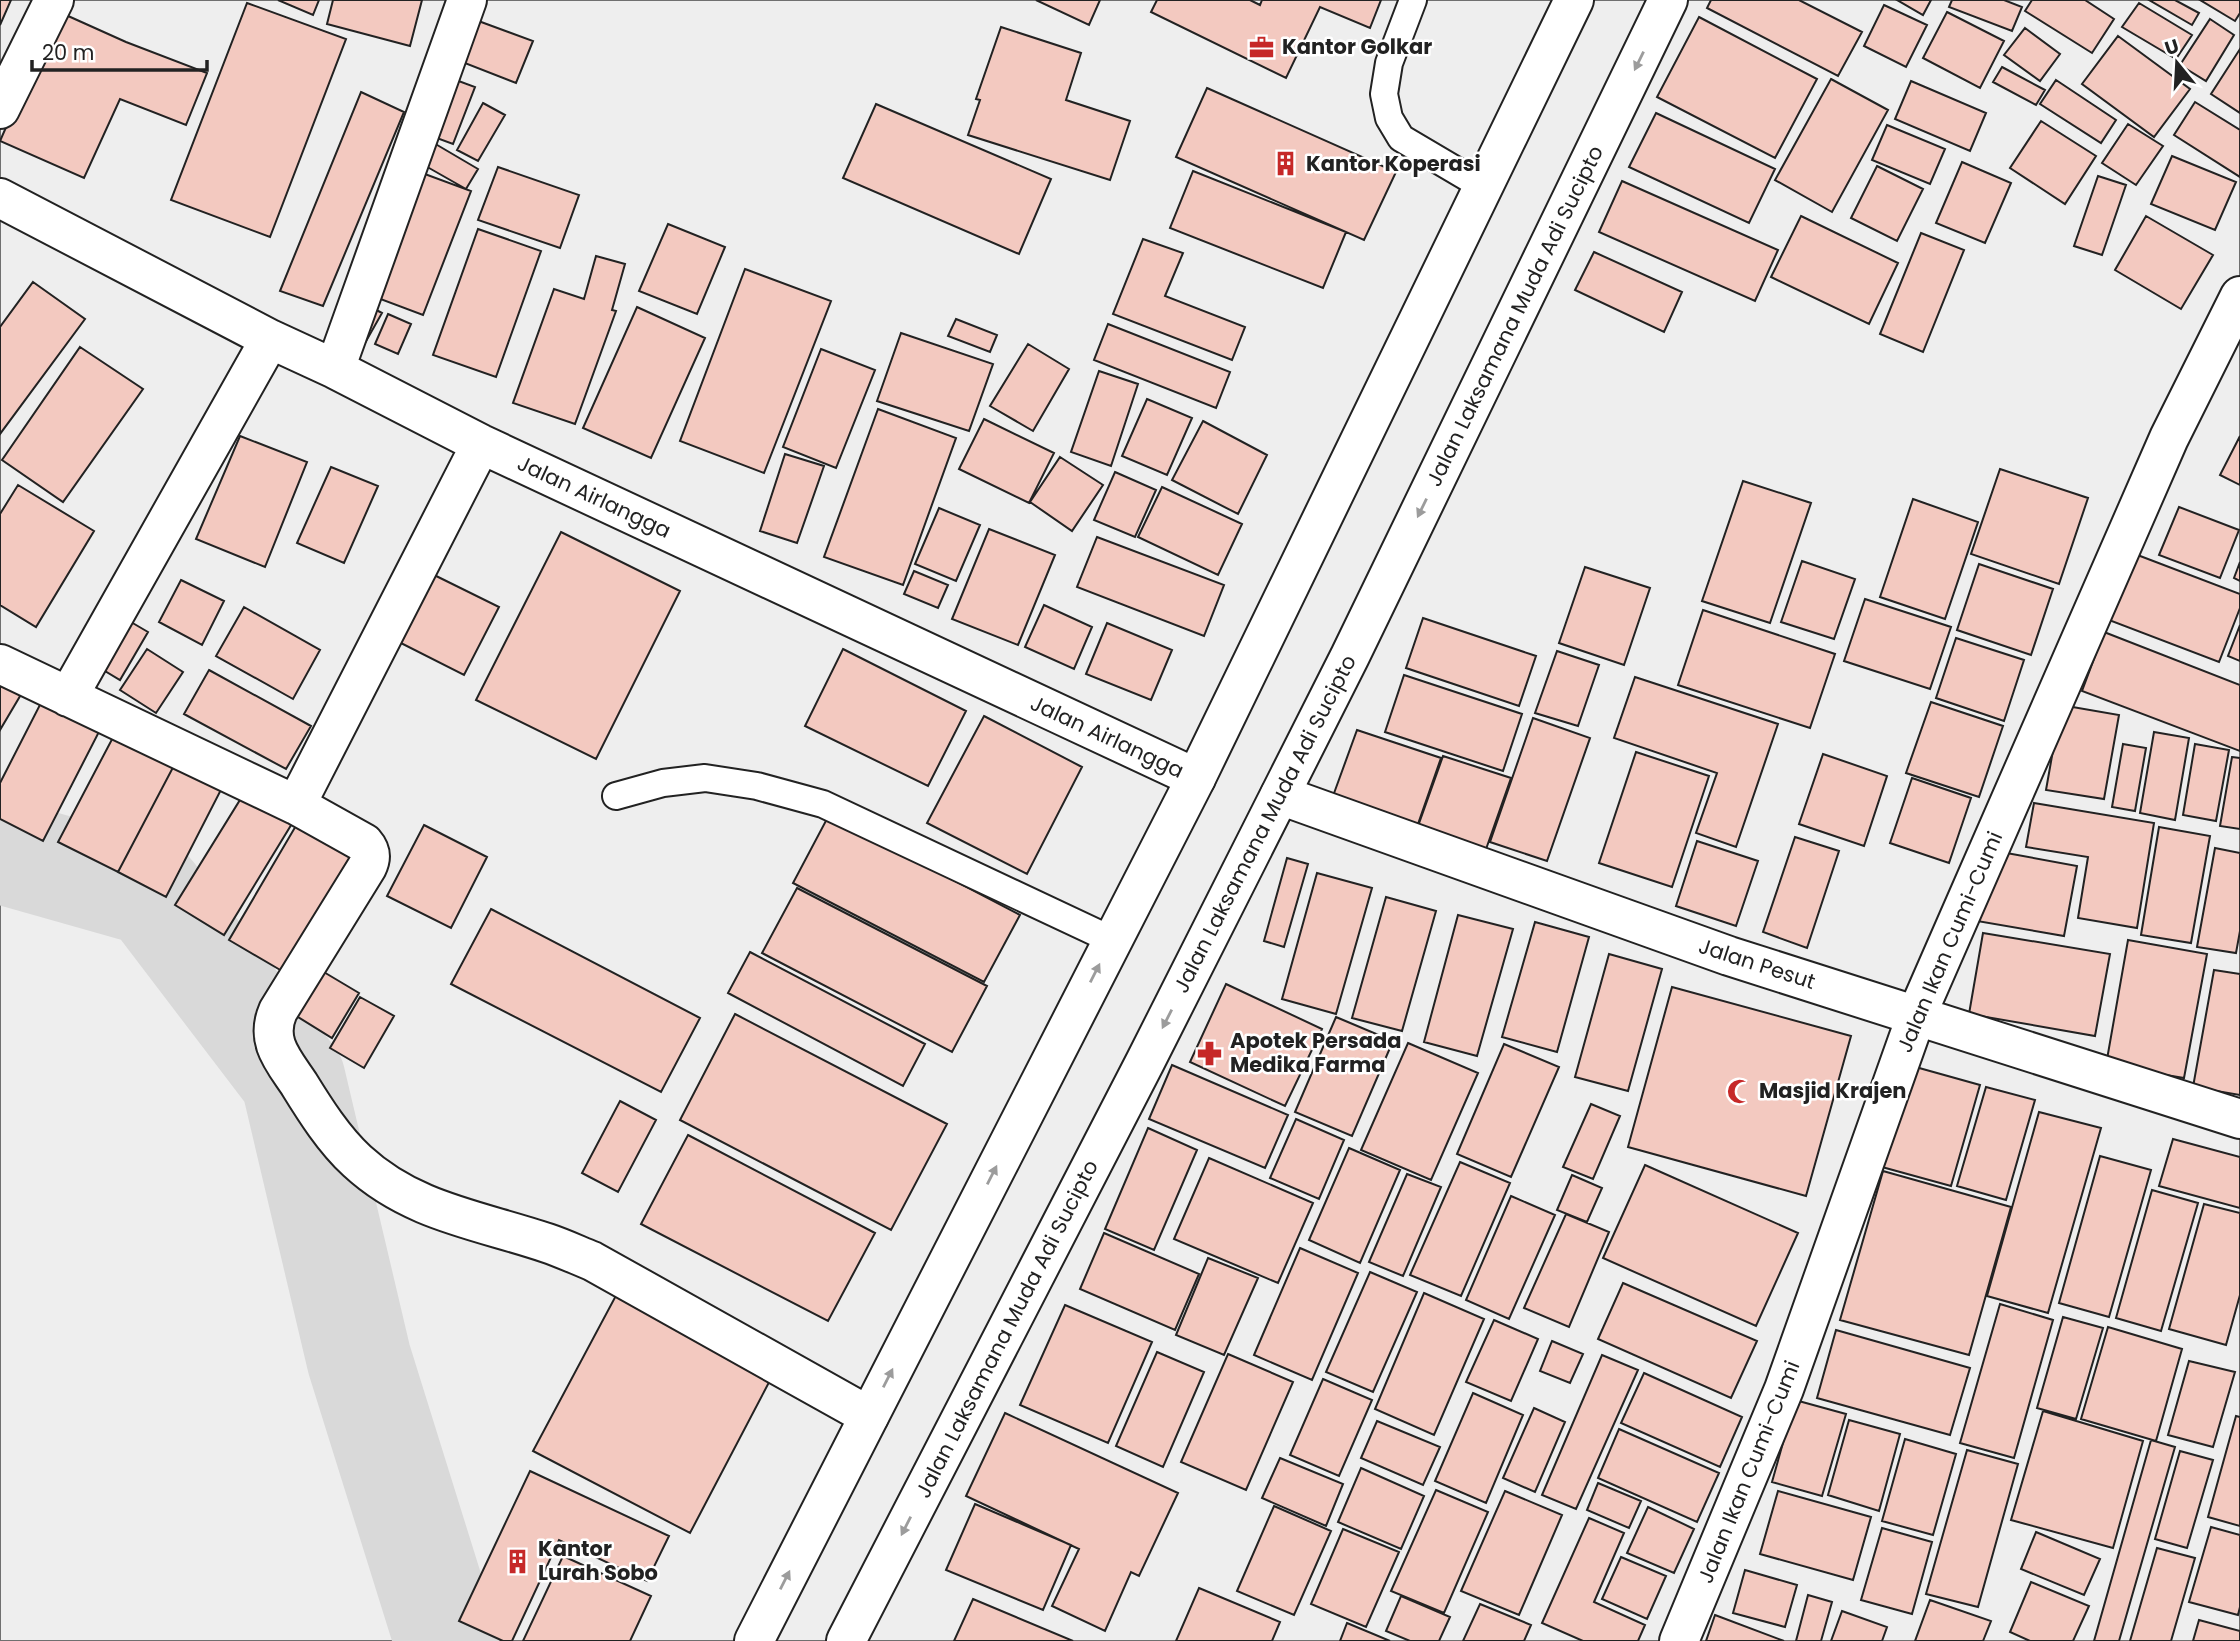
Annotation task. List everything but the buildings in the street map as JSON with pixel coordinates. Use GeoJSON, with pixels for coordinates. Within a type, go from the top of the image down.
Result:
{"type":"FeatureCollection","features":[{"type":"Feature","properties":{"kind":"street"},"geometry":{"type":"LineString","coordinates":[[0,109],[54,0]]}},
{"type":"Feature","properties":{"kind":"street"},"geometry":{"type":"LineString","coordinates":[[335,369],[467,0]]}},
{"type":"Feature","properties":{"kind":"street"},"geometry":{"type":"LineString","coordinates":[[754,1641],[1196,778],[1574,0]]}},
{"type":"Feature","properties":{"kind":"street","name":"Jalan Laksamana Muda Adi Sucipto"},"geometry":{"type":"LineString","coordinates":[[846,1641],[1132,1087],[1350,656],[1668,0]]}},
{"type":"Feature","properties":{"kind":"street","name":"Jalan Airlangga"},"geometry":{"type":"LineString","coordinates":[[0,198],[270,339],[335,369],[481,444],[1196,778]]}},
{"type":"Feature","properties":{"kind":"street","name":"Jalan Ikan Cumi-Cumi"},"geometry":{"type":"LineString","coordinates":[[1679,1641],[1784,1389],[1917,1014],[2169,438],[2240,296]]}},
{"type":"Feature","properties":{"kind":"street"},"geometry":{"type":"LineString","coordinates":[[68,696],[270,339]]}},
{"type":"Feature","properties":{"kind":"street"},"geometry":{"type":"LineString","coordinates":[[296,805],[481,444]]}},
{"type":"Feature","properties":{"kind":"street"},"geometry":{"type":"LineString","coordinates":[[0,664],[296,805],[364,843],[371,854],[367,867],[273,1022],[273,1039],[280,1055],[315,1109],[356,1160],[392,1189],[445,1213],[548,1243],[592,1261],[869,1416]]}},
{"type":"Feature","properties":{"kind":"street","name":"Jalan Pesut"},"geometry":{"type":"LineString","coordinates":[[1280,795],[1729,956],[2240,1119]]}},
{"type":"Feature","properties":{"kind":"lane"},"geometry":{"type":"LineString","coordinates":[[1413,0],[1389,63],[1384,94],[1389,118],[1401,138],[1484,187]]}},
{"type":"Feature","properties":{"kind":"lane"},"geometry":{"type":"LineString","coordinates":[[616,796],[663,783],[705,778],[757,786],[823,804],[1112,940]]}},
{"type":"Feature","properties":{"kind":"shaded area"},"geometry":{"type":"Polygon","coordinates":[[[0,0],[2240,0],[2240,1641],[0,1641],[0,0]]]}},
{"type":"Feature","properties":{"kind":"waterway"},"geometry":{"type":"LineString","coordinates":[[0,851],[152,894],[293,1079],[359,1359],[447,1641]]}},
{"type":"Feature","properties":{"kind":"place","name":"Kantor Golkar"},"geometry":{"type":"Point","coordinates":[1262,47]}},
{"type":"Feature","properties":{"kind":"place","name":"Kantor Koperasi"},"geometry":{"type":"Point","coordinates":[1286,164]}},
{"type":"Feature","properties":{"kind":"place","name":"Apotek Persada Medika Farma"},"geometry":{"type":"Point","coordinates":[1210,1053]}},
{"type":"Feature","properties":{"kind":"place","name":"Masjid Krajen"},"geometry":{"type":"Point","coordinates":[1739,1091]}},
{"type":"Feature","properties":{"kind":"place","name":"Kantor Lurah Sobo"},"geometry":{"type":"Point","coordinates":[518,1561]}}]}
